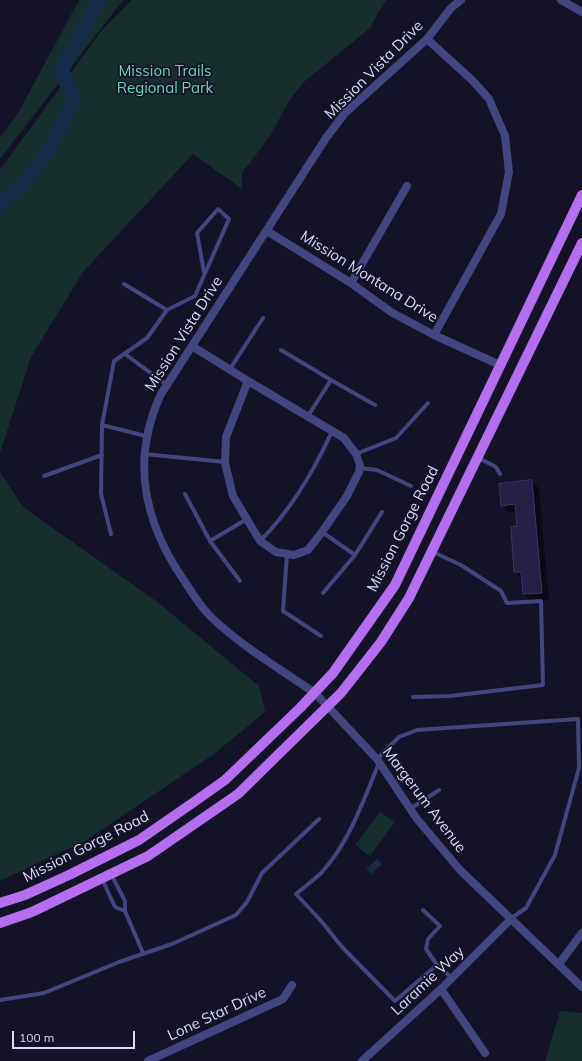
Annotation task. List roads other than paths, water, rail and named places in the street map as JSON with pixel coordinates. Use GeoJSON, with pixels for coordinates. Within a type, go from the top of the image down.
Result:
{"type":"FeatureCollection","features":[{"type":"Feature","properties":{"kind":"main road","name":"Mission Gorge Road"},"geometry":{"type":"LineString","coordinates":[[0,904],[25,895],[69,875],[139,840],[225,780],[315,693],[333,673],[395,585],[582,195]]}},
{"type":"Feature","properties":{"kind":"main road"},"geometry":{"type":"LineString","coordinates":[[0,923],[32,912],[148,856],[238,794],[341,693],[381,642],[409,598],[479,458],[582,243]]}},
{"type":"Feature","properties":{"kind":"street","name":"Mission Vista Drive"},"geometry":{"type":"LineString","coordinates":[[315,693],[225,630],[208,615],[170,561],[153,521],[146,498],[144,454],[146,436],[153,411],[167,385],[326,138],[346,113],[427,39],[451,8],[460,0]]}},
{"type":"Feature","properties":{"kind":"street"},"geometry":{"type":"LineString","coordinates":[[561,0],[582,12]]}},
{"type":"Feature","properties":{"kind":"street"},"geometry":{"type":"LineString","coordinates":[[427,39],[473,81],[488,99],[505,136],[509,172],[501,214],[434,334]]}},
{"type":"Feature","properties":{"kind":"street"},"geometry":{"type":"LineString","coordinates":[[351,283],[408,186]]}},
{"type":"Feature","properties":{"kind":"street","name":"Mission Montana Drive"},"geometry":{"type":"LineString","coordinates":[[267,231],[351,283],[391,312],[500,366]]}},
{"type":"Feature","properties":{"kind":"street"},"geometry":{"type":"LineString","coordinates":[[192,346],[344,438],[356,454],[360,468],[347,496],[308,550],[294,555],[276,552],[260,541],[233,496],[225,462],[226,437],[248,381]]}},
{"type":"Feature","properties":{"kind":"street","name":"Margerum Avenue"},"geometry":{"type":"LineString","coordinates":[[315,693],[378,761],[410,809],[460,870],[510,920],[582,987]]}},
{"type":"Feature","properties":{"kind":"street","name":"Laramie Way"},"geometry":{"type":"LineString","coordinates":[[362,1061],[441,989],[510,920]]}},
{"type":"Feature","properties":{"kind":"street"},"geometry":{"type":"LineString","coordinates":[[559,964],[582,933]]}},
{"type":"Feature","properties":{"kind":"street","name":"Lone Star Drive"},"geometry":{"type":"LineString","coordinates":[[148,1061],[283,999],[292,985]]}},
{"type":"Feature","properties":{"kind":"street"},"geometry":{"type":"LineString","coordinates":[[441,989],[485,1053]]}},
{"type":"Feature","properties":{"kind":"lane"},"geometry":{"type":"LineString","coordinates":[[111,534],[102,494],[102,425],[114,361],[147,338],[166,310],[195,296],[204,272],[228,220],[218,209],[197,233],[204,272]]}},
{"type":"Feature","properties":{"kind":"lane"},"geometry":{"type":"LineString","coordinates":[[124,284],[166,310]]}},
{"type":"Feature","properties":{"kind":"lane"},"geometry":{"type":"LineString","coordinates":[[230,370],[263,318]]}},
{"type":"Feature","properties":{"kind":"lane"},"geometry":{"type":"LineString","coordinates":[[281,350],[375,406]]}},
{"type":"Feature","properties":{"kind":"lane"},"geometry":{"type":"LineString","coordinates":[[125,354],[167,385]]}},
{"type":"Feature","properties":{"kind":"lane"},"geometry":{"type":"LineString","coordinates":[[308,416],[331,380]]}},
{"type":"Feature","properties":{"kind":"lane"},"geometry":{"type":"LineString","coordinates":[[356,454],[396,438],[428,403]]}},
{"type":"Feature","properties":{"kind":"lane"},"geometry":{"type":"LineString","coordinates":[[102,425],[146,436]]}},
{"type":"Feature","properties":{"kind":"lane"},"geometry":{"type":"LineString","coordinates":[[260,541],[275,526],[304,487],[332,431]]}},
{"type":"Feature","properties":{"kind":"lane"},"geometry":{"type":"LineString","coordinates":[[144,454],[225,462]]}},
{"type":"Feature","properties":{"kind":"lane"},"geometry":{"type":"LineString","coordinates":[[44,476],[102,455]]}},
{"type":"Feature","properties":{"kind":"lane"},"geometry":{"type":"LineString","coordinates":[[479,458],[496,468],[500,474]]}},
{"type":"Feature","properties":{"kind":"lane"},"geometry":{"type":"LineString","coordinates":[[360,468],[377,470],[411,486]]}},
{"type":"Feature","properties":{"kind":"lane"},"geometry":{"type":"LineString","coordinates":[[185,494],[210,541],[240,581]]}},
{"type":"Feature","properties":{"kind":"lane"},"geometry":{"type":"LineString","coordinates":[[323,593],[355,555],[382,512]]}},
{"type":"Feature","properties":{"kind":"lane"},"geometry":{"type":"LineString","coordinates":[[210,541],[247,519]]}},
{"type":"Feature","properties":{"kind":"lane"},"geometry":{"type":"LineString","coordinates":[[322,532],[355,555]]}},
{"type":"Feature","properties":{"kind":"lane"},"geometry":{"type":"LineString","coordinates":[[413,698],[450,696],[543,685],[541,601],[507,603],[501,591],[461,565],[433,552]]}},
{"type":"Feature","properties":{"kind":"lane"},"geometry":{"type":"LineString","coordinates":[[287,554],[282,612],[321,636]]}},
{"type":"Feature","properties":{"kind":"lane"},"geometry":{"type":"LineString","coordinates":[[437,965],[395,1001],[342,947],[322,922],[296,894],[321,872],[340,849],[356,820],[378,761],[399,738],[417,730],[578,719],[579,768],[555,855],[526,908],[510,920]]}},
{"type":"Feature","properties":{"kind":"lane"},"geometry":{"type":"LineString","coordinates":[[410,809],[439,790]]}},
{"type":"Feature","properties":{"kind":"lane"},"geometry":{"type":"LineString","coordinates":[[0,1000],[44,992],[143,953],[172,944],[236,915],[247,902],[262,873],[319,819]]}},
{"type":"Feature","properties":{"kind":"lane"},"geometry":{"type":"LineString","coordinates":[[111,874],[125,901],[125,911],[143,953]]}},
{"type":"Feature","properties":{"kind":"lane"},"geometry":{"type":"LineString","coordinates":[[101,879],[115,907],[125,911]]}},
{"type":"Feature","properties":{"kind":"lane"},"geometry":{"type":"LineString","coordinates":[[422,910],[440,926],[428,939],[426,949],[437,965],[452,978]]}},
{"type":"Feature","properties":{"kind":"water"},"geometry":{"type":"Polygon","coordinates":[[[377,859],[382,864],[371,874],[366,869],[377,859]]]}},
{"type":"Feature","properties":{"kind":"waterway"},"geometry":{"type":"LineString","coordinates":[[0,204],[12,194],[34,170],[53,143],[68,114],[74,99],[61,71],[99,0]]}},
{"type":"Feature","properties":{"kind":"park label","name":"Mission Trails Regional Park"},"geometry":{"type":"Point","coordinates":[165,80]}}]}
